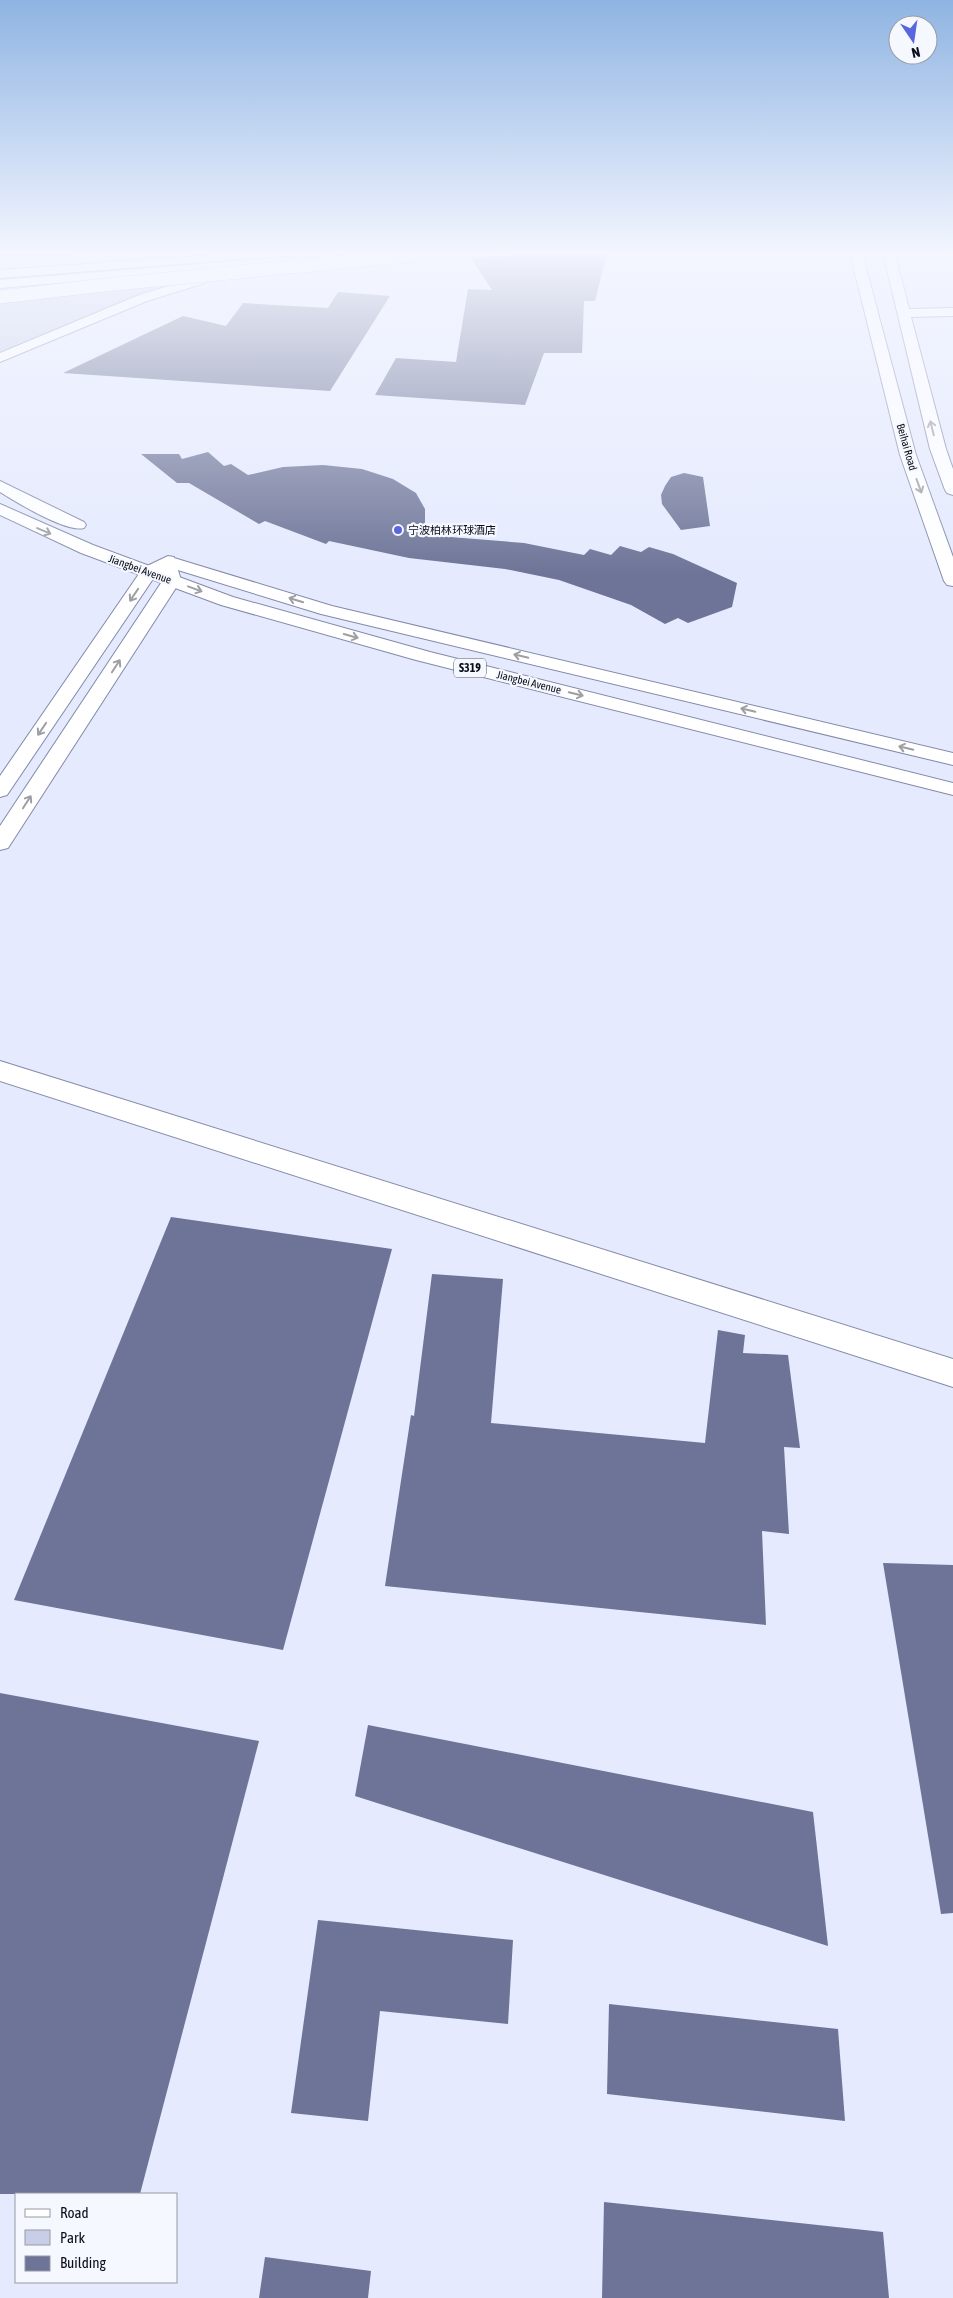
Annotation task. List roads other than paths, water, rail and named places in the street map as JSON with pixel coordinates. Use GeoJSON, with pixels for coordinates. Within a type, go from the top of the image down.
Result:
{"type":"FeatureCollection","features":[{"type":"Feature","properties":{"kind":"main road","name":"Beihai Road"},"geometry":{"type":"LineString","coordinates":[[884,360],[908,455],[953,581]]}},
{"type":"Feature","properties":{"kind":"main road"},"geometry":{"type":"LineString","coordinates":[[916,360],[938,449],[953,490]]}},
{"type":"Feature","properties":{"kind":"main road"},"geometry":{"type":"LineString","coordinates":[[0,486],[36,506],[98,534]]}},
{"type":"Feature","properties":{"kind":"main road","name":"Jiangbei Avenue"},"geometry":{"type":"LineString","coordinates":[[0,509],[87,549],[227,601],[423,656],[953,789]]}},
{"type":"Feature","properties":{"kind":"main road","name":"Jiangbei Avenue"},"geometry":{"type":"LineString","coordinates":[[124,544],[168,561],[328,610],[953,759]]}},
{"type":"Feature","properties":{"kind":"main road"},"geometry":{"type":"LineString","coordinates":[[0,791],[149,572],[168,561],[172,580],[0,843]]}},
{"type":"Feature","properties":{"kind":"main road"},"geometry":{"type":"LineString","coordinates":[[0,1071],[953,1373]]}},
{"type":"Feature","properties":{"kind":"place","name":"宁波柏林环球酒店"},"geometry":{"type":"Point","coordinates":[398,530]}}]}
